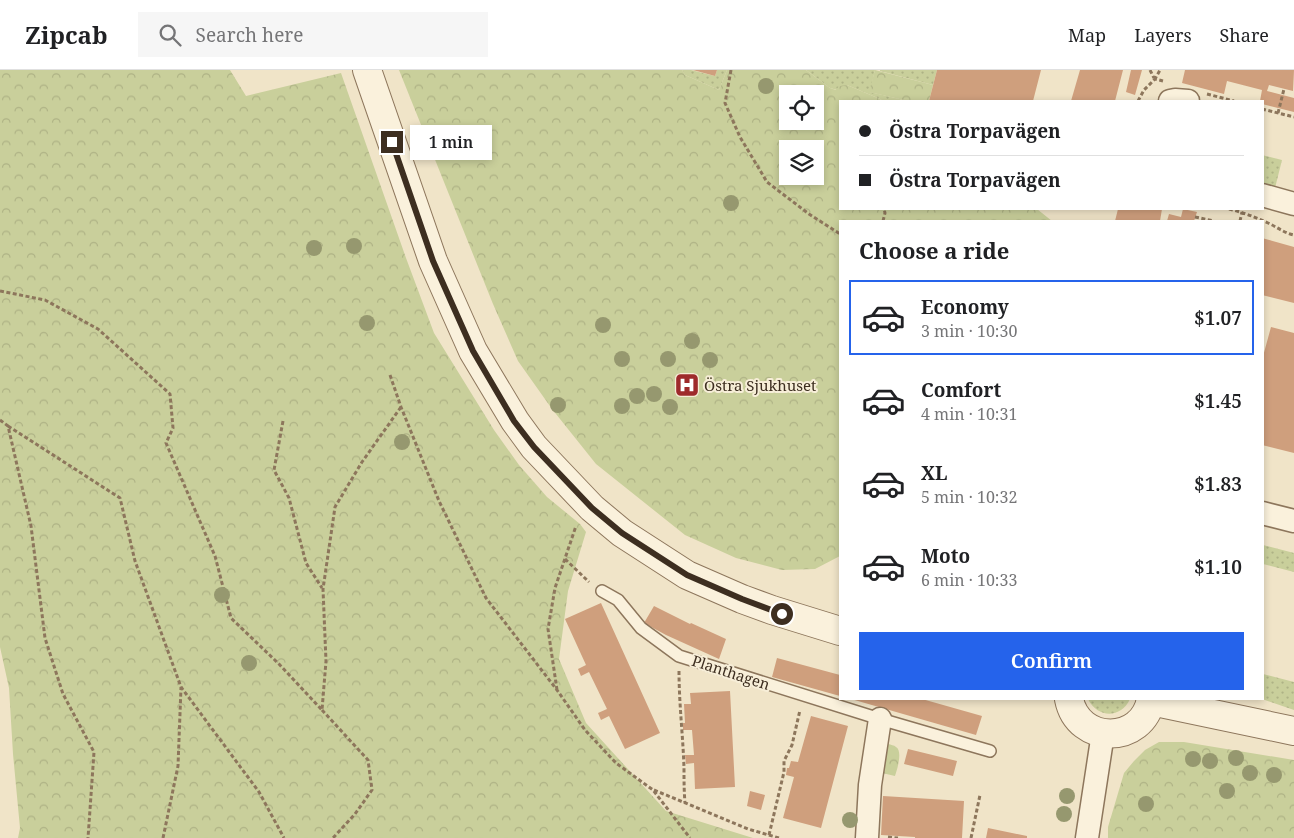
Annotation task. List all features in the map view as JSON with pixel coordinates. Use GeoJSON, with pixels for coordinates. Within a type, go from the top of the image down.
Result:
{"type":"FeatureCollection","features":[{"type":"Feature","properties":{"kind":"street"},"geometry":{"type":"LineString","coordinates":[[366,70],[433,261],[473,351],[514,421],[534,447],[592,508],[622,533],[687,575],[772,610],[839,631]]}},
{"type":"Feature","properties":{"kind":"street"},"geometry":{"type":"LineString","coordinates":[[1264,196],[1294,204]]}},
{"type":"Feature","properties":{"kind":"street"},"geometry":{"type":"LineString","coordinates":[[1264,513],[1294,521]]}},
{"type":"Feature","properties":{"kind":"street"},"geometry":{"type":"LineString","coordinates":[[1069,700],[1079,720],[1093,730],[1103,733],[1124,732],[1134,727],[1149,710],[1151,700],[1294,731]]}},
{"type":"Feature","properties":{"kind":"street"},"geometry":{"type":"LineString","coordinates":[[867,838],[870,786],[880,719]]}},
{"type":"Feature","properties":{"kind":"street"},"geometry":{"type":"LineString","coordinates":[[1087,838],[1103,733]]}},
{"type":"Feature","properties":{"kind":"lane","name":"Planthagen"},"geometry":{"type":"LineString","coordinates":[[602,591],[618,600],[642,628],[679,656],[880,719],[990,751]]}},
{"type":"Feature","properties":{"kind":"path"},"geometry":{"type":"LineString","coordinates":[[731,70],[725,104],[740,137],[767,182],[809,214],[839,233]]}},
{"type":"Feature","properties":{"kind":"path"},"geometry":{"type":"LineString","coordinates":[[1150,70],[1154,79]]}},
{"type":"Feature","properties":{"kind":"path"},"geometry":{"type":"LineString","coordinates":[[1278,113],[1284,89]]}},
{"type":"Feature","properties":{"kind":"path"},"geometry":{"type":"LineString","coordinates":[[1264,110],[1294,117]]}},
{"type":"Feature","properties":{"kind":"path"},"geometry":{"type":"LineString","coordinates":[[1233,210],[1262,220]]}},
{"type":"Feature","properties":{"kind":"path"},"geometry":{"type":"LineString","coordinates":[[1240,220],[1242,212]]}},
{"type":"Feature","properties":{"kind":"path"},"geometry":{"type":"LineString","coordinates":[[1196,216],[1210,220]]}},
{"type":"Feature","properties":{"kind":"path"},"geometry":{"type":"LineString","coordinates":[[1264,221],[1294,235]]}},
{"type":"Feature","properties":{"kind":"path"},"geometry":{"type":"LineString","coordinates":[[0,291],[45,300],[98,329],[170,394],[173,428],[166,443],[215,556],[231,618],[279,664],[368,760],[372,790],[355,814],[333,838]]}},
{"type":"Feature","properties":{"kind":"path"},"geometry":{"type":"LineString","coordinates":[[390,375],[439,501],[486,598],[557,690],[585,730],[616,763],[653,790],[748,829],[779,838]]}},
{"type":"Feature","properties":{"kind":"path"},"geometry":{"type":"LineString","coordinates":[[322,710],[326,661],[323,589],[334,508],[362,462],[401,407]]}},
{"type":"Feature","properties":{"kind":"path"},"geometry":{"type":"LineString","coordinates":[[0,420],[120,498],[135,561],[181,687],[259,792],[284,838]]}},
{"type":"Feature","properties":{"kind":"path"},"geometry":{"type":"LineString","coordinates":[[283,421],[274,470],[289,498],[306,564],[323,589]]}},
{"type":"Feature","properties":{"kind":"path"},"geometry":{"type":"LineString","coordinates":[[8,426],[31,526],[45,638],[64,694],[94,752],[88,838]]}},
{"type":"Feature","properties":{"kind":"path"},"geometry":{"type":"LineString","coordinates":[[565,560],[584,578],[602,591]]}},
{"type":"Feature","properties":{"kind":"path"},"geometry":{"type":"LineString","coordinates":[[679,656],[679,702],[685,802]]}},
{"type":"Feature","properties":{"kind":"path"},"geometry":{"type":"LineString","coordinates":[[163,838],[178,766],[181,687]]}},
{"type":"Feature","properties":{"kind":"path"},"geometry":{"type":"LineString","coordinates":[[769,835],[784,772],[784,761],[792,745],[804,695]]}},
{"type":"Feature","properties":{"kind":"path"},"geometry":{"type":"LineString","coordinates":[[653,790],[690,838]]}},
{"type":"Feature","properties":{"kind":"path"},"geometry":{"type":"LineString","coordinates":[[971,838],[980,795]]}},
{"type":"Feature","properties":{"kind":"green space"},"geometry":{"type":"Polygon","coordinates":[[[0,70],[230,70],[246,96],[341,73],[434,333],[494,430],[519,465],[547,497],[580,524],[586,532],[568,591],[559,659],[586,723],[666,811],[753,838],[18,838],[20,828],[9,688],[0,647],[0,70]]]}},
{"type":"Feature","properties":{"kind":"green space","name":"Östra Sjukhuset"},"geometry":{"type":"Polygon","coordinates":[[[399,70],[682,70],[685,75],[719,90],[727,70],[806,70],[830,88],[836,90],[839,86],[847,85],[882,100],[839,100],[839,210],[1038,210],[1051,220],[839,220],[839,557],[815,569],[782,570],[736,558],[685,535],[596,464],[552,409],[518,361],[493,304],[399,70]]]}},
{"type":"Feature","properties":{"kind":"green space"},"geometry":{"type":"Polygon","coordinates":[[[682,70],[691,70],[715,76],[717,70],[727,70],[719,90],[685,75],[682,70]]]}},
{"type":"Feature","properties":{"kind":"green space"},"geometry":{"type":"Polygon","coordinates":[[[806,70],[875,70],[870,92],[904,100],[882,100],[847,85],[837,90],[830,88],[806,70]]]}},
{"type":"Feature","properties":{"kind":"green space"},"geometry":{"type":"Polygon","coordinates":[[[875,70],[933,85],[929,100],[904,100],[869,92],[875,70]]]}},
{"type":"Feature","properties":{"kind":"green space"},"geometry":{"type":"Polygon","coordinates":[[[880,70],[937,70],[933,85],[880,70]]]}},
{"type":"Feature","properties":{"kind":"green space"},"geometry":{"type":"Polygon","coordinates":[[[1264,156],[1282,160],[1275,188],[1264,185],[1264,156]]]}},
{"type":"Feature","properties":{"kind":"green space"},"geometry":{"type":"Polygon","coordinates":[[[1264,545],[1294,553],[1294,572],[1264,564],[1264,545]]]}},
{"type":"Feature","properties":{"kind":"green space"},"geometry":{"type":"Polygon","coordinates":[[[1264,674],[1294,682],[1294,710],[1264,700],[1264,674]]]}},
{"type":"Feature","properties":{"kind":"green space"},"geometry":{"type":"Polygon","coordinates":[[[1089,700],[1129,700],[1121,710],[1109,714],[1097,710],[1089,700]]]}},
{"type":"Feature","properties":{"kind":"green space"},"geometry":{"type":"Polygon","coordinates":[[[1159,742],[1184,742],[1294,760],[1294,838],[1108,838],[1108,827],[1124,773],[1145,750],[1159,742]]]}},
{"type":"Feature","properties":{"kind":"green space"},"geometry":{"type":"Polygon","coordinates":[[[888,744],[895,746],[899,752],[895,776],[882,773],[888,744]]]}},
{"type":"Feature","properties":{"kind":"building"},"geometry":{"type":"Polygon","coordinates":[[[693,70],[717,70],[715,76],[693,70]]]}},
{"type":"Feature","properties":{"kind":"building"},"geometry":{"type":"Polygon","coordinates":[[[937,70],[1041,70],[1033,100],[929,100],[937,70]]]}},
{"type":"Feature","properties":{"kind":"building"},"geometry":{"type":"Polygon","coordinates":[[[1080,70],[1123,70],[1115,100],[1071,100],[1080,70]]]}},
{"type":"Feature","properties":{"kind":"building"},"geometry":{"type":"Polygon","coordinates":[[[1131,70],[1142,70],[1135,95],[1126,92],[1131,70]]]}},
{"type":"Feature","properties":{"kind":"building"},"geometry":{"type":"Polygon","coordinates":[[[1185,70],[1294,70],[1293,91],[1269,85],[1267,91],[1294,98],[1294,112],[1264,104],[1264,100],[1260,100],[1262,90],[1227,81],[1224,94],[1182,83],[1185,70]]]}},
{"type":"Feature","properties":{"kind":"building"},"geometry":{"type":"Polygon","coordinates":[[[1118,210],[1162,210],[1160,220],[1115,220],[1118,210]]]}},
{"type":"Feature","properties":{"kind":"building"},"geometry":{"type":"Polygon","coordinates":[[[1183,210],[1197,212],[1194,220],[1167,220],[1169,214],[1181,217],[1183,210]]]}},
{"type":"Feature","properties":{"kind":"building"},"geometry":{"type":"Polygon","coordinates":[[[1264,239],[1294,247],[1294,303],[1264,296],[1264,239]]]}},
{"type":"Feature","properties":{"kind":"building"},"geometry":{"type":"Polygon","coordinates":[[[1271,327],[1294,333],[1294,453],[1264,446],[1264,353],[1271,327]]]}},
{"type":"Feature","properties":{"kind":"building"},"geometry":{"type":"Polygon","coordinates":[[[601,603],[660,733],[625,749],[609,716],[601,720],[598,713],[607,709],[589,672],[581,676],[578,669],[586,665],[565,619],[601,603]]]}},
{"type":"Feature","properties":{"kind":"building"},"geometry":{"type":"Polygon","coordinates":[[[654,606],[726,639],[719,659],[644,623],[654,606]]]}},
{"type":"Feature","properties":{"kind":"building"},"geometry":{"type":"Polygon","coordinates":[[[777,658],[839,675],[839,696],[772,677],[777,658]]]}},
{"type":"Feature","properties":{"kind":"building"},"geometry":{"type":"Polygon","coordinates":[[[730,691],[735,787],[695,789],[694,763],[686,764],[685,755],[694,755],[692,730],[683,730],[683,723],[685,723],[684,704],[691,704],[690,693],[730,691]]]}},
{"type":"Feature","properties":{"kind":"building"},"geometry":{"type":"Polygon","coordinates":[[[854,700],[926,700],[982,716],[976,735],[854,700]]]}},
{"type":"Feature","properties":{"kind":"building"},"geometry":{"type":"Polygon","coordinates":[[[811,716],[848,726],[821,828],[783,818],[794,777],[786,775],[787,768],[789,768],[791,761],[798,762],[811,716]]]}},
{"type":"Feature","properties":{"kind":"building"},"geometry":{"type":"Polygon","coordinates":[[[908,749],[957,761],[953,776],[904,764],[908,749]]]}},
{"type":"Feature","properties":{"kind":"building"},"geometry":{"type":"Polygon","coordinates":[[[750,791],[765,795],[761,810],[747,806],[750,791]]]}},
{"type":"Feature","properties":{"kind":"building"},"geometry":{"type":"Polygon","coordinates":[[[883,796],[964,801],[962,838],[915,838],[881,835],[883,796]]]}},
{"type":"Feature","properties":{"kind":"building"},"geometry":{"type":"Polygon","coordinates":[[[988,828],[1027,836],[1027,838],[986,838],[988,828]]]}},
{"type":"Feature","properties":{"kind":"place","name":"Östra Sjukhuset"},"geometry":{"type":"Point","coordinates":[687,385]}},
{"type":"Feature","properties":{"kind":"route"},"geometry":{"type":"LineString","coordinates":[[392,142],[433,261],[473,351],[514,421],[534,447],[592,508],[622,533],[687,575],[782,614]]}}]}
